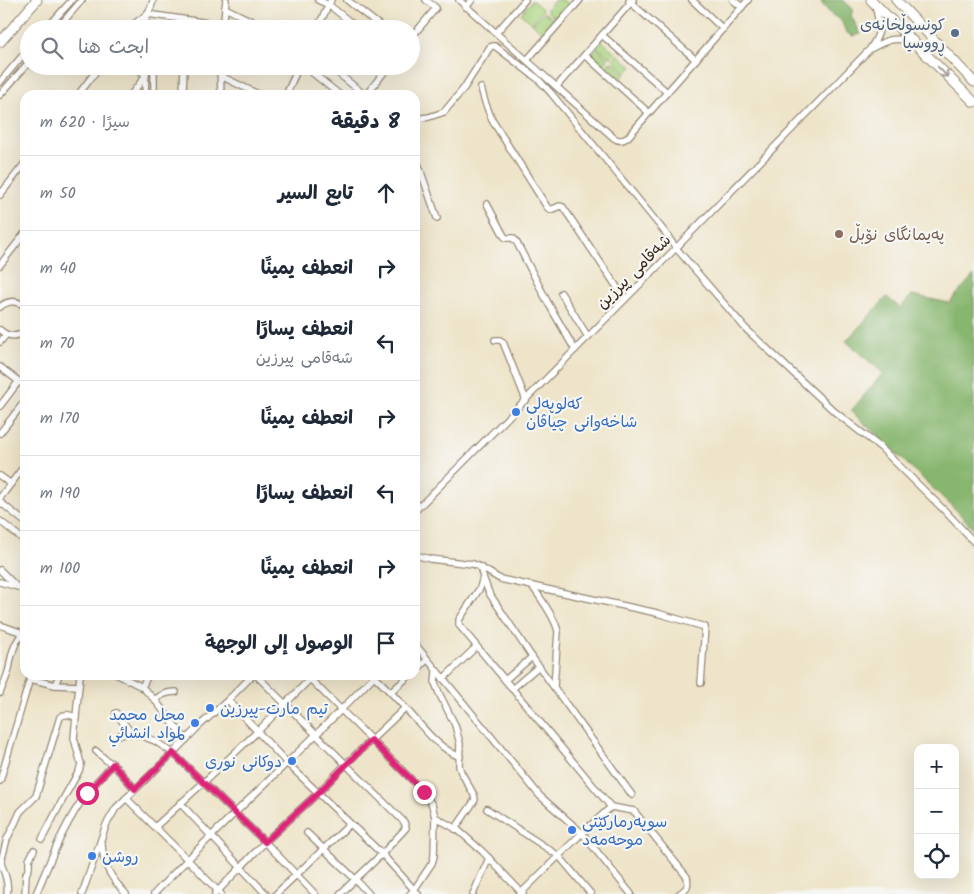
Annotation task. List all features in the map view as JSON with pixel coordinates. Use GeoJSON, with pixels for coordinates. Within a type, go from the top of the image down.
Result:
{"type":"FeatureCollection","features":[{"type":"Feature","properties":{"kind":"highway"},"geometry":{"type":"LineString","coordinates":[[0,42],[37,0]]}},
{"type":"Feature","properties":{"kind":"highway"},"geometry":{"type":"LineString","coordinates":[[898,1],[974,82]]}},
{"type":"Feature","properties":{"kind":"highway"},"geometry":{"type":"LineString","coordinates":[[873,2],[974,102]]}},
{"type":"Feature","properties":{"kind":"street"},"geometry":{"type":"LineString","coordinates":[[54,20],[72,0]]}},
{"type":"Feature","properties":{"kind":"street"},"geometry":{"type":"LineString","coordinates":[[65,20],[82,0]]}},
{"type":"Feature","properties":{"kind":"street"},"geometry":{"type":"LineString","coordinates":[[139,20],[151,9],[152,0]]}},
{"type":"Feature","properties":{"kind":"street"},"geometry":{"type":"LineString","coordinates":[[224,20],[226,0]]}},
{"type":"Feature","properties":{"kind":"street"},"geometry":{"type":"LineString","coordinates":[[318,0],[330,2],[349,20]]}},
{"type":"Feature","properties":{"kind":"street"},"geometry":{"type":"LineString","coordinates":[[347,0],[373,20]]}},
{"type":"Feature","properties":{"kind":"street"},"geometry":{"type":"LineString","coordinates":[[420,27],[436,8],[426,0]]}},
{"type":"Feature","properties":{"kind":"street"},"geometry":{"type":"LineString","coordinates":[[459,0],[617,140],[627,138],[748,0]]}},
{"type":"Feature","properties":{"kind":"street"},"geometry":{"type":"LineString","coordinates":[[466,7],[472,0]]}},
{"type":"Feature","properties":{"kind":"street"},"geometry":{"type":"LineString","coordinates":[[496,33],[526,0]]}},
{"type":"Feature","properties":{"kind":"street"},"geometry":{"type":"LineString","coordinates":[[526,60],[580,0]]}},
{"type":"Feature","properties":{"kind":"street"},"geometry":{"type":"LineString","coordinates":[[692,0],[723,29]]}},
{"type":"Feature","properties":{"kind":"street"},"geometry":{"type":"LineString","coordinates":[[733,0],[742,7]]}},
{"type":"Feature","properties":{"kind":"street"},"geometry":{"type":"LineString","coordinates":[[557,86],[630,1],[696,60]]}},
{"type":"Feature","properties":{"kind":"street"},"geometry":{"type":"LineString","coordinates":[[321,20],[330,2]]}},
{"type":"Feature","properties":{"kind":"street"},"geometry":{"type":"LineString","coordinates":[[870,49],[880,26],[873,2]]}},
{"type":"Feature","properties":{"kind":"street"},"geometry":{"type":"LineString","coordinates":[[225,8],[250,20]]}},
{"type":"Feature","properties":{"kind":"street"},"geometry":{"type":"LineString","coordinates":[[147,14],[182,20]]}},
{"type":"Feature","properties":{"kind":"street"},"geometry":{"type":"LineString","coordinates":[[147,14],[147,20]]}},
{"type":"Feature","properties":{"kind":"street"},"geometry":{"type":"LineString","coordinates":[[602,35],[667,92]]}},
{"type":"Feature","properties":{"kind":"street"},"geometry":{"type":"LineString","coordinates":[[870,49],[892,39],[899,38],[913,41]]}},
{"type":"Feature","properties":{"kind":"street"},"geometry":{"type":"LineString","coordinates":[[420,118],[444,112],[464,88],[490,47],[495,46],[546,87],[676,248],[746,329],[835,412],[880,447],[974,542]]}},
{"type":"Feature","properties":{"kind":"street","name":"شەقامی پیرزین"},"geometry":{"type":"LineString","coordinates":[[420,506],[870,49]]}},
{"type":"Feature","properties":{"kind":"street"},"geometry":{"type":"LineString","coordinates":[[584,55],[649,113]]}},
{"type":"Feature","properties":{"kind":"street"},"geometry":{"type":"LineString","coordinates":[[0,82],[20,59]]}},
{"type":"Feature","properties":{"kind":"street"},"geometry":{"type":"LineString","coordinates":[[0,95],[20,72]]}},
{"type":"Feature","properties":{"kind":"street"},"geometry":{"type":"LineString","coordinates":[[82,90],[93,75]]}},
{"type":"Feature","properties":{"kind":"street"},"geometry":{"type":"LineString","coordinates":[[135,90],[146,75]]}},
{"type":"Feature","properties":{"kind":"street"},"geometry":{"type":"LineString","coordinates":[[145,90],[146,75]]}},
{"type":"Feature","properties":{"kind":"street"},"geometry":{"type":"LineString","coordinates":[[154,75],[154,90]]}},
{"type":"Feature","properties":{"kind":"street"},"geometry":{"type":"LineString","coordinates":[[183,90],[184,75]]}},
{"type":"Feature","properties":{"kind":"street"},"geometry":{"type":"LineString","coordinates":[[288,90],[296,75]]}},
{"type":"Feature","properties":{"kind":"street"},"geometry":{"type":"LineString","coordinates":[[315,75],[334,90]]}},
{"type":"Feature","properties":{"kind":"street"},"geometry":{"type":"LineString","coordinates":[[340,75],[360,90]]}},
{"type":"Feature","properties":{"kind":"street"},"geometry":{"type":"LineString","coordinates":[[370,90],[382,75]]}},
{"type":"Feature","properties":{"kind":"street"},"geometry":{"type":"LineString","coordinates":[[221,90],[221,76],[250,90]]}},
{"type":"Feature","properties":{"kind":"street"},"geometry":{"type":"LineString","coordinates":[[480,88],[492,120],[547,207],[550,210],[560,206],[563,207],[625,299]]}},
{"type":"Feature","properties":{"kind":"street"},"geometry":{"type":"LineString","coordinates":[[0,195],[20,169]]}},
{"type":"Feature","properties":{"kind":"street"},"geometry":{"type":"LineString","coordinates":[[420,170],[437,218]]}},
{"type":"Feature","properties":{"kind":"street"},"geometry":{"type":"LineString","coordinates":[[488,204],[504,236],[506,238],[513,238],[517,243],[575,350]]}},
{"type":"Feature","properties":{"kind":"street"},"geometry":{"type":"LineString","coordinates":[[0,265],[20,239]]}},
{"type":"Feature","properties":{"kind":"street"},"geometry":{"type":"LineString","coordinates":[[560,293],[588,337]]}},
{"type":"Feature","properties":{"kind":"street"},"geometry":{"type":"LineString","coordinates":[[1,304],[13,301],[20,303]]}},
{"type":"Feature","properties":{"kind":"street"},"geometry":{"type":"LineString","coordinates":[[0,330],[14,336],[20,335]]}},
{"type":"Feature","properties":{"kind":"street"},"geometry":{"type":"LineString","coordinates":[[0,342],[6,334]]}},
{"type":"Feature","properties":{"kind":"street"},"geometry":{"type":"LineString","coordinates":[[495,340],[502,342],[526,400]]}},
{"type":"Feature","properties":{"kind":"street"},"geometry":{"type":"LineString","coordinates":[[0,367],[19,382],[0,406]]}},
{"type":"Feature","properties":{"kind":"street"},"geometry":{"type":"LineString","coordinates":[[0,434],[20,408]]}},
{"type":"Feature","properties":{"kind":"street"},"geometry":{"type":"LineString","coordinates":[[0,498],[20,474]]}},
{"type":"Feature","properties":{"kind":"street"},"geometry":{"type":"LineString","coordinates":[[0,476],[11,484]]}},
{"type":"Feature","properties":{"kind":"street"},"geometry":{"type":"LineString","coordinates":[[0,502],[20,518]]}},
{"type":"Feature","properties":{"kind":"street"},"geometry":{"type":"LineString","coordinates":[[0,521],[20,537]]}},
{"type":"Feature","properties":{"kind":"street"},"geometry":{"type":"LineString","coordinates":[[420,556],[473,564],[500,579],[657,613],[705,627],[701,683]]}},
{"type":"Feature","properties":{"kind":"street"},"geometry":{"type":"LineString","coordinates":[[480,567],[489,593],[532,657],[632,795]]}},
{"type":"Feature","properties":{"kind":"street"},"geometry":{"type":"LineString","coordinates":[[0,570],[17,586]]}},
{"type":"Feature","properties":{"kind":"street"},"geometry":{"type":"LineString","coordinates":[[483,577],[480,588],[459,620],[459,626],[611,808],[634,811],[687,877],[689,883],[679,894]]}},
{"type":"Feature","properties":{"kind":"street"},"geometry":{"type":"LineString","coordinates":[[0,582],[20,587]]}},
{"type":"Feature","properties":{"kind":"street"},"geometry":{"type":"LineString","coordinates":[[532,586],[557,628],[554,686]]}},
{"type":"Feature","properties":{"kind":"street"},"geometry":{"type":"LineString","coordinates":[[0,625],[20,632]]}},
{"type":"Feature","properties":{"kind":"street"},"geometry":{"type":"LineString","coordinates":[[0,692],[17,640],[20,638]]}},
{"type":"Feature","properties":{"kind":"street"},"geometry":{"type":"LineString","coordinates":[[442,679],[476,647]]}},
{"type":"Feature","properties":{"kind":"street"},"geometry":{"type":"LineString","coordinates":[[420,650],[540,796],[582,833],[631,894]]}},
{"type":"Feature","properties":{"kind":"street"},"geometry":{"type":"LineString","coordinates":[[505,680],[532,657]]}},
{"type":"Feature","properties":{"kind":"street"},"geometry":{"type":"LineString","coordinates":[[420,667],[428,660]]}},
{"type":"Feature","properties":{"kind":"street"},"geometry":{"type":"LineString","coordinates":[[512,689],[539,666]]}},
{"type":"Feature","properties":{"kind":"street"},"geometry":{"type":"LineString","coordinates":[[0,668],[8,671]]}},
{"type":"Feature","properties":{"kind":"street"},"geometry":{"type":"LineString","coordinates":[[436,671],[435,683],[438,693],[455,724],[460,744],[459,766],[475,800],[455,829]]}},
{"type":"Feature","properties":{"kind":"street"},"geometry":{"type":"LineString","coordinates":[[0,781],[29,680]]}},
{"type":"Feature","properties":{"kind":"street"},"geometry":{"type":"LineString","coordinates":[[39,680],[55,685],[79,686]]}},
{"type":"Feature","properties":{"kind":"street"},"geometry":{"type":"LineString","coordinates":[[55,685],[57,680]]}},
{"type":"Feature","properties":{"kind":"street"},"geometry":{"type":"LineString","coordinates":[[42,839],[81,764],[74,738],[80,680]]}},
{"type":"Feature","properties":{"kind":"street"},"geometry":{"type":"LineString","coordinates":[[127,680],[142,688],[154,700],[186,740]]}},
{"type":"Feature","properties":{"kind":"street"},"geometry":{"type":"LineString","coordinates":[[142,688],[146,680]]}},
{"type":"Feature","properties":{"kind":"street"},"geometry":{"type":"LineString","coordinates":[[82,894],[112,814],[204,721],[249,680]]}},
{"type":"Feature","properties":{"kind":"street"},"geometry":{"type":"LineString","coordinates":[[259,680],[406,825],[406,828],[382,854],[340,894]]}},
{"type":"Feature","properties":{"kind":"street"},"geometry":{"type":"LineString","coordinates":[[155,827],[258,731],[306,680]]}},
{"type":"Feature","properties":{"kind":"street"},"geometry":{"type":"LineString","coordinates":[[228,700],[287,763],[382,854],[414,893],[432,863],[434,856],[435,817],[432,804],[424,792],[314,680]]}},
{"type":"Feature","properties":{"kind":"street"},"geometry":{"type":"LineString","coordinates":[[154,894],[315,734],[342,710],[369,680]]}},
{"type":"Feature","properties":{"kind":"street"},"geometry":{"type":"LineString","coordinates":[[379,680],[434,741],[460,757]]}},
{"type":"Feature","properties":{"kind":"street"},"geometry":{"type":"LineString","coordinates":[[391,692],[404,680]]}},
{"type":"Feature","properties":{"kind":"street"},"geometry":{"type":"LineString","coordinates":[[154,700],[162,694],[176,692]]}},
{"type":"Feature","properties":{"kind":"street"},"geometry":{"type":"LineString","coordinates":[[126,798],[188,859],[218,893],[265,842],[318,793],[404,708]]}},
{"type":"Feature","properties":{"kind":"street"},"geometry":{"type":"LineString","coordinates":[[116,712],[131,733]]}},
{"type":"Feature","properties":{"kind":"street"},"geometry":{"type":"LineString","coordinates":[[7,894],[8,890],[0,862],[7,839],[20,812],[36,796],[60,717],[69,715],[76,717]]}},
{"type":"Feature","properties":{"kind":"street"},"geometry":{"type":"LineString","coordinates":[[118,735],[131,733],[140,735],[155,741],[173,753],[236,813],[315,894]]}},
{"type":"Feature","properties":{"kind":"street"},"geometry":{"type":"LineString","coordinates":[[96,751],[113,764],[135,789]]}},
{"type":"Feature","properties":{"kind":"street"},"geometry":{"type":"LineString","coordinates":[[36,894],[51,856],[67,825],[87,793],[113,764]]}},
{"type":"Feature","properties":{"kind":"street"},"geometry":{"type":"LineString","coordinates":[[180,804],[266,894]]}},
{"type":"Feature","properties":{"kind":"street"},"geometry":{"type":"LineString","coordinates":[[435,817],[455,829],[483,852],[522,893],[582,833],[611,808]]}},
{"type":"Feature","properties":{"kind":"street"},"geometry":{"type":"LineString","coordinates":[[487,809],[559,856],[591,894]]}},
{"type":"Feature","properties":{"kind":"street"},"geometry":{"type":"LineString","coordinates":[[276,894],[350,824]]}},
{"type":"Feature","properties":{"kind":"street"},"geometry":{"type":"LineString","coordinates":[[308,833],[369,894]]}},
{"type":"Feature","properties":{"kind":"street"},"geometry":{"type":"LineString","coordinates":[[102,839],[103,858],[107,870],[126,894]]}},
{"type":"Feature","properties":{"kind":"street"},"geometry":{"type":"LineString","coordinates":[[25,894],[26,874],[34,850]]}},
{"type":"Feature","properties":{"kind":"street"},"geometry":{"type":"LineString","coordinates":[[474,894],[489,858]]}},
{"type":"Feature","properties":{"kind":"green space"},"geometry":{"type":"Polygon","coordinates":[[[532,0],[542,11],[532,23],[521,14],[532,0]]]}},
{"type":"Feature","properties":{"kind":"green space"},"geometry":{"type":"Polygon","coordinates":[[[555,0],[563,0],[569,5],[556,19],[547,11],[555,0]]]}},
{"type":"Feature","properties":{"kind":"green space"},"geometry":{"type":"Polygon","coordinates":[[[822,0],[843,0],[853,9],[851,16],[861,34],[853,36],[846,32],[841,20],[832,15],[822,4],[822,0]]]}},
{"type":"Feature","properties":{"kind":"green space"},"geometry":{"type":"Polygon","coordinates":[[[544,12],[555,21],[544,34],[533,24],[544,12]]]}},
{"type":"Feature","properties":{"kind":"green space"},"geometry":{"type":"Polygon","coordinates":[[[602,41],[616,53],[612,57],[609,57],[597,47],[602,41]]]}},
{"type":"Feature","properties":{"kind":"green space"},"geometry":{"type":"Polygon","coordinates":[[[596,48],[608,59],[604,65],[591,54],[596,48]]]}},
{"type":"Feature","properties":{"kind":"green space"},"geometry":{"type":"Polygon","coordinates":[[[618,54],[632,67],[626,73],[614,61],[618,54]]]}},
{"type":"Feature","properties":{"kind":"green space"},"geometry":{"type":"Polygon","coordinates":[[[612,62],[625,74],[620,80],[606,67],[612,62]]]}},
{"type":"Feature","properties":{"kind":"green space"},"geometry":{"type":"Polygon","coordinates":[[[974,275],[974,529],[851,411],[883,373],[846,341],[887,297],[900,308],[912,295],[949,303],[974,275]]]}},
{"type":"Feature","properties":{"kind":"place","name":"کونسوڵخانەی ڕووسیا"},"geometry":{"type":"Point","coordinates":[955,33]}},
{"type":"Feature","properties":{"kind":"place","name":"پەیمانگای نۆبڵ"},"geometry":{"type":"Point","coordinates":[839,234]}},
{"type":"Feature","properties":{"kind":"place","name":"کەلوپەلی شاخەوانی چیاڤان"},"geometry":{"type":"Point","coordinates":[516,412]}},
{"type":"Feature","properties":{"kind":"place","name":"تیم مارت-پیرزین"},"geometry":{"type":"Point","coordinates":[210,708]}},
{"type":"Feature","properties":{"kind":"place","name":"محل محمد لمواد انشائي"},"geometry":{"type":"Point","coordinates":[195,723]}},
{"type":"Feature","properties":{"kind":"place","name":"دوکانی نوری"},"geometry":{"type":"Point","coordinates":[292,761]}},
{"type":"Feature","properties":{"kind":"place","name":"سوپەرمارکێتی موحەمەد"},"geometry":{"type":"Point","coordinates":[572,830]}},
{"type":"Feature","properties":{"kind":"place","name":"روشن"},"geometry":{"type":"Point","coordinates":[92,856]}},
{"type":"Feature","properties":{"kind":"route"},"geometry":{"type":"LineString","coordinates":[[87,793],[113,764],[135,789],[173,753],[265,842],[371,740],[424,792]]}}]}
